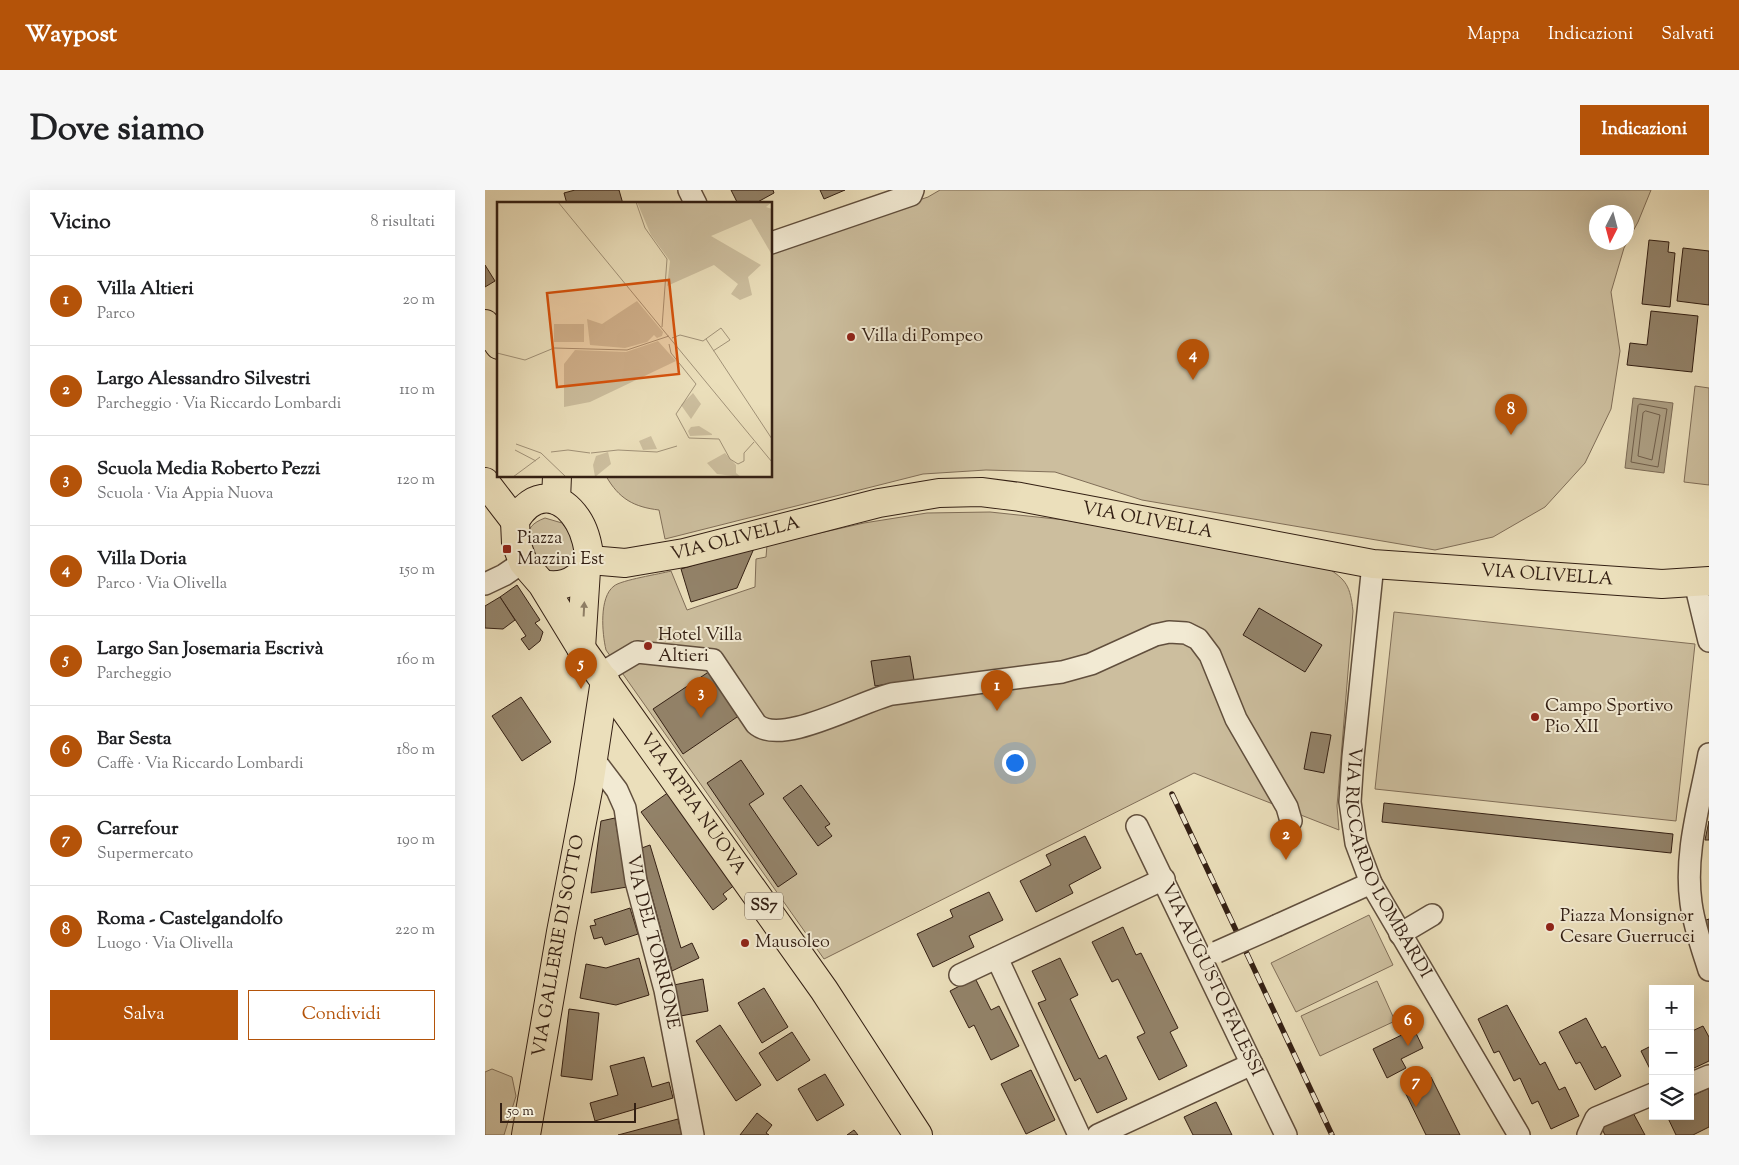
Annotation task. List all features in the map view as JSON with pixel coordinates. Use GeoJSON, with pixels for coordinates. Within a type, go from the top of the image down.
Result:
{"type":"FeatureCollection","features":[{"type":"Feature","properties":{"kind":"main road"},"geometry":{"type":"LineString","coordinates":[[485,324],[497,342]]}},
{"type":"Feature","properties":{"kind":"main road"},"geometry":{"type":"LineString","coordinates":[[485,482],[515,521]]}},
{"type":"Feature","properties":{"kind":"main road"},"geometry":{"type":"LineString","coordinates":[[581,648],[588,565],[587,542],[578,521],[556,488],[538,498],[520,512],[515,521],[516,543],[523,562],[543,584],[554,585],[570,582],[588,565]]}},
{"type":"Feature","properties":{"kind":"main road","name":"VIA OLIVELLA"},"geometry":{"type":"LineString","coordinates":[[588,565],[625,563],[737,541],[879,503],[939,493],[981,492],[1020,497],[1373,564],[1662,584],[1702,582]]}},
{"type":"Feature","properties":{"kind":"main road","name":"VIA APPIA NUOVA"},"geometry":{"type":"LineString","coordinates":[[543,584],[581,648],[824,990],[918,1135]]}},
{"type":"Feature","properties":{"kind":"main road","name":"VIA GALLERIE DI SOTTO"},"geometry":{"type":"LineString","coordinates":[[526,1135],[592,757],[602,677]]}},
{"type":"Feature","properties":{"kind":"street"},"geometry":{"type":"LineString","coordinates":[[689,190],[695,202]]}},
{"type":"Feature","properties":{"kind":"street"},"geometry":{"type":"LineString","coordinates":[[773,242],[912,192]]}},
{"type":"Feature","properties":{"kind":"street"},"geometry":{"type":"LineString","coordinates":[[485,584],[505,575],[523,562]]}},
{"type":"Feature","properties":{"kind":"street","name":"VIA RICCARDO LOMBARDI"},"geometry":{"type":"LineString","coordinates":[[1373,564],[1350,802],[1356,843],[1371,883],[1519,1135]]}},
{"type":"Feature","properties":{"kind":"street"},"geometry":{"type":"LineString","coordinates":[[1702,582],[1709,641]]}},
{"type":"Feature","properties":{"kind":"street"},"geometry":{"type":"LineString","coordinates":[[602,677],[637,652],[713,660],[755,724],[762,729],[778,732],[833,717],[867,701],[891,694],[1062,672],[1091,664],[1155,635],[1169,632],[1186,633],[1198,639],[1210,655],[1236,719],[1287,807],[1291,821]]}},
{"type":"Feature","properties":{"kind":"street"},"geometry":{"type":"LineString","coordinates":[[1709,754],[1692,843],[1689,876],[1693,915],[1709,970]]}},
{"type":"Feature","properties":{"kind":"street","name":"VIA DEL TORRIONE"},"geometry":{"type":"LineString","coordinates":[[592,757],[617,790],[625,808],[636,881],[665,990],[693,1135]]}},
{"type":"Feature","properties":{"kind":"street","name":"VIA AUGUSTO FALESSI"},"geometry":{"type":"LineString","coordinates":[[1137,826],[1164,879],[1209,956],[1252,1064],[1286,1135]]}},
{"type":"Feature","properties":{"kind":"street"},"geometry":{"type":"LineString","coordinates":[[960,975],[1164,879]]}},
{"type":"Feature","properties":{"kind":"street"},"geometry":{"type":"LineString","coordinates":[[1209,956],[1371,883]]}},
{"type":"Feature","properties":{"kind":"street"},"geometry":{"type":"LineString","coordinates":[[1400,934],[1433,915]]}},
{"type":"Feature","properties":{"kind":"street"},"geometry":{"type":"LineString","coordinates":[[997,958],[1079,1135]]}},
{"type":"Feature","properties":{"kind":"street"},"geometry":{"type":"LineString","coordinates":[[1097,1135],[1252,1064]]}},
{"type":"Feature","properties":{"kind":"street"},"geometry":{"type":"LineString","coordinates":[[1694,1082],[1709,1076]]}},
{"type":"Feature","properties":{"kind":"street"},"geometry":{"type":"LineString","coordinates":[[1588,1135],[1596,1118],[1649,1096]]}},
{"type":"Feature","properties":{"kind":"shaded area"},"geometry":{"type":"Polygon","coordinates":[[[940,190],[1651,190],[1634,229],[1634,205],[1589,205],[1589,250],[1623,250],[1611,292],[1620,351],[1611,409],[1585,463],[1545,507],[1493,537],[1435,550],[1142,500],[1055,472],[986,470],[923,474],[665,539],[659,510],[642,507],[628,500],[616,491],[607,478],[773,478],[773,250],[928,197],[940,190]]]}},
{"type":"Feature","properties":{"kind":"shaded area"},"geometry":{"type":"Polygon","coordinates":[[[1695,386],[1709,388],[1709,485],[1684,482],[1695,386]]]}},
{"type":"Feature","properties":{"kind":"shaded area"},"geometry":{"type":"Polygon","coordinates":[[[990,512],[1065,520],[1326,567],[1339,576],[1349,590],[1353,611],[1337,806],[1339,830],[1194,773],[824,959],[606,650],[603,634],[603,616],[606,598],[609,591],[618,584],[632,579],[671,571],[687,610],[755,587],[756,559],[766,557],[767,545],[864,523],[927,513],[990,512]]]}},
{"type":"Feature","properties":{"kind":"shaded area"},"geometry":{"type":"Polygon","coordinates":[[[545,518],[562,523],[570,536],[574,546],[576,561],[567,571],[555,572],[549,569],[540,561],[531,548],[528,536],[529,531],[532,526],[545,518]]]}},
{"type":"Feature","properties":{"kind":"shaded area","name":"Campo Sportivo Pio XII"},"geometry":{"type":"Polygon","coordinates":[[[1394,612],[1695,644],[1676,821],[1375,789],[1394,612]]]}},
{"type":"Feature","properties":{"kind":"shaded area"},"geometry":{"type":"Polygon","coordinates":[[[1369,915],[1393,965],[1296,1012],[1271,963],[1369,915]]]}},
{"type":"Feature","properties":{"kind":"shaded area"},"geometry":{"type":"Polygon","coordinates":[[[1377,981],[1395,1021],[1320,1056],[1301,1016],[1377,981]]]}},
{"type":"Feature","properties":{"kind":"shaded area"},"geometry":{"type":"Polygon","coordinates":[[[492,1069],[512,1077],[516,1096],[504,1135],[485,1135],[485,1072],[492,1069]]]}},
{"type":"Feature","properties":{"kind":"water"},"geometry":{"type":"Polygon","coordinates":[[[1633,398],[1673,403],[1664,473],[1625,468],[1633,398]]]}},
{"type":"Feature","properties":{"kind":"building"},"geometry":{"type":"Polygon","coordinates":[[[575,190],[619,190],[622,202],[566,202],[564,193],[575,190]]]}},
{"type":"Feature","properties":{"kind":"building"},"geometry":{"type":"Polygon","coordinates":[[[731,190],[773,190],[774,193],[758,202],[737,202],[731,190]]]}},
{"type":"Feature","properties":{"kind":"building"},"geometry":{"type":"Polygon","coordinates":[[[820,190],[845,190],[824,199],[820,190]]]}},
{"type":"Feature","properties":{"kind":"building"},"geometry":{"type":"Polygon","coordinates":[[[1649,240],[1669,242],[1668,252],[1675,253],[1670,307],[1642,304],[1649,240]]]}},
{"type":"Feature","properties":{"kind":"building"},"geometry":{"type":"Polygon","coordinates":[[[1683,248],[1709,251],[1709,305],[1677,301],[1683,248]]]}},
{"type":"Feature","properties":{"kind":"building"},"geometry":{"type":"Polygon","coordinates":[[[485,265],[495,281],[485,287],[485,265]]]}},
{"type":"Feature","properties":{"kind":"building"},"geometry":{"type":"Polygon","coordinates":[[[1651,311],[1698,316],[1692,372],[1627,365],[1630,343],[1647,345],[1651,311]]]}},
{"type":"Feature","properties":{"kind":"building"},"geometry":{"type":"Polygon","coordinates":[[[755,546],[737,588],[691,602],[681,569],[755,546]]]}},
{"type":"Feature","properties":{"kind":"building"},"geometry":{"type":"Polygon","coordinates":[[[517,585],[540,620],[535,623],[543,632],[540,641],[529,650],[521,639],[526,636],[500,597],[517,585]]]}},
{"type":"Feature","properties":{"kind":"building"},"geometry":{"type":"Polygon","coordinates":[[[500,597],[515,620],[503,629],[485,628],[485,606],[500,597]]]}},
{"type":"Feature","properties":{"kind":"building"},"geometry":{"type":"Polygon","coordinates":[[[1259,608],[1322,645],[1305,672],[1243,635],[1259,608]]]}},
{"type":"Feature","properties":{"kind":"building"},"geometry":{"type":"Polygon","coordinates":[[[910,656],[914,680],[875,686],[871,661],[910,656]]]}},
{"type":"Feature","properties":{"kind":"building"},"geometry":{"type":"Polygon","coordinates":[[[710,671],[740,715],[683,754],[653,709],[710,671]]]}},
{"type":"Feature","properties":{"kind":"building"},"geometry":{"type":"Polygon","coordinates":[[[521,697],[551,742],[522,761],[492,716],[521,697]]]}},
{"type":"Feature","properties":{"kind":"building"},"geometry":{"type":"Polygon","coordinates":[[[1311,732],[1331,735],[1324,773],[1304,769],[1311,732]]]}},
{"type":"Feature","properties":{"kind":"building"},"geometry":{"type":"Polygon","coordinates":[[[741,760],[764,794],[749,804],[797,874],[778,887],[707,783],[741,760]]]}},
{"type":"Feature","properties":{"kind":"building"},"geometry":{"type":"Polygon","coordinates":[[[801,785],[830,824],[825,827],[832,836],[818,846],[783,798],[801,785]]]}},
{"type":"Feature","properties":{"kind":"building"},"geometry":{"type":"Polygon","coordinates":[[[673,789],[740,881],[723,894],[727,899],[713,910],[641,812],[673,789]]]}},
{"type":"Feature","properties":{"kind":"building"},"geometry":{"type":"Polygon","coordinates":[[[1384,803],[1673,834],[1671,853],[1382,822],[1384,803]]]}},
{"type":"Feature","properties":{"kind":"building"},"geometry":{"type":"Polygon","coordinates":[[[615,818],[627,887],[591,893],[601,821],[615,818]]]}},
{"type":"Feature","properties":{"kind":"building"},"geometry":{"type":"Polygon","coordinates":[[[1709,821],[1709,840],[1705,840],[1709,821]]]}},
{"type":"Feature","properties":{"kind":"building"},"geometry":{"type":"Polygon","coordinates":[[[1085,836],[1101,868],[1069,885],[1073,893],[1036,912],[1020,881],[1051,865],[1046,855],[1085,836]]]}},
{"type":"Feature","properties":{"kind":"building"},"geometry":{"type":"Polygon","coordinates":[[[650,845],[681,948],[692,943],[699,958],[672,971],[639,849],[650,845]]]}},
{"type":"Feature","properties":{"kind":"building"},"geometry":{"type":"Polygon","coordinates":[[[989,892],[1003,920],[969,936],[974,947],[933,967],[917,934],[953,917],[950,910],[989,892]]]}},
{"type":"Feature","properties":{"kind":"building"},"geometry":{"type":"Polygon","coordinates":[[[630,908],[638,934],[605,945],[602,937],[594,939],[590,926],[596,925],[594,920],[630,908]]]}},
{"type":"Feature","properties":{"kind":"building"},"geometry":{"type":"Polygon","coordinates":[[[1709,919],[1709,951],[1700,922],[1709,919]]]}},
{"type":"Feature","properties":{"kind":"building"},"geometry":{"type":"Polygon","coordinates":[[[1123,927],[1136,955],[1141,953],[1178,1028],[1170,1032],[1187,1066],[1159,1080],[1137,1037],[1145,1033],[1118,979],[1112,982],[1092,942],[1123,927]]]}},
{"type":"Feature","properties":{"kind":"building"},"geometry":{"type":"Polygon","coordinates":[[[639,958],[649,995],[616,1005],[580,998],[586,964],[606,968],[639,958]]]}},
{"type":"Feature","properties":{"kind":"building"},"geometry":{"type":"Polygon","coordinates":[[[1060,958],[1078,995],[1070,999],[1099,1059],[1106,1055],[1127,1099],[1097,1113],[1080,1078],[1075,1081],[1038,1003],[1046,1000],[1032,971],[1060,958]]]}},
{"type":"Feature","properties":{"kind":"building"},"geometry":{"type":"Polygon","coordinates":[[[975,978],[991,1010],[999,1006],[1019,1046],[991,1060],[974,1025],[969,1028],[950,991],[975,978]]]}},
{"type":"Feature","properties":{"kind":"building"},"geometry":{"type":"Polygon","coordinates":[[[703,979],[708,1011],[675,1017],[669,986],[703,979]]]}},
{"type":"Feature","properties":{"kind":"building"},"geometry":{"type":"Polygon","coordinates":[[[764,988],[788,1027],[762,1043],[738,1003],[764,988]]]}},
{"type":"Feature","properties":{"kind":"building"},"geometry":{"type":"Polygon","coordinates":[[[1507,1005],[1540,1065],[1545,1062],[1559,1090],[1565,1087],[1579,1116],[1551,1129],[1538,1101],[1532,1104],[1520,1078],[1514,1081],[1499,1051],[1494,1053],[1478,1019],[1507,1005]]]}},
{"type":"Feature","properties":{"kind":"building"},"geometry":{"type":"Polygon","coordinates":[[[569,1009],[599,1013],[592,1080],[561,1076],[569,1009]]]}},
{"type":"Feature","properties":{"kind":"building"},"geometry":{"type":"Polygon","coordinates":[[[1586,1018],[1602,1048],[1605,1046],[1621,1076],[1595,1090],[1580,1062],[1576,1064],[1559,1032],[1586,1018]]]}},
{"type":"Feature","properties":{"kind":"building"},"geometry":{"type":"Polygon","coordinates":[[[720,1025],[761,1085],[736,1101],[696,1041],[720,1025]]]}},
{"type":"Feature","properties":{"kind":"building"},"geometry":{"type":"Polygon","coordinates":[[[1703,1026],[1709,1037],[1709,1061],[1694,1068],[1694,1030],[1703,1026]]]}},
{"type":"Feature","properties":{"kind":"building"},"geometry":{"type":"Polygon","coordinates":[[[1414,1029],[1423,1048],[1401,1059],[1406,1068],[1387,1078],[1373,1049],[1414,1029]]]}},
{"type":"Feature","properties":{"kind":"building"},"geometry":{"type":"Polygon","coordinates":[[[792,1032],[810,1060],[777,1081],[759,1053],[792,1032]]]}},
{"type":"Feature","properties":{"kind":"building"},"geometry":{"type":"Polygon","coordinates":[[[1649,1047],[1649,1067],[1641,1051],[1649,1047]]]}},
{"type":"Feature","properties":{"kind":"building"},"geometry":{"type":"Polygon","coordinates":[[[644,1057],[652,1087],[669,1082],[673,1098],[595,1121],[590,1103],[618,1095],[610,1066],[644,1057]]]}},
{"type":"Feature","properties":{"kind":"building"},"geometry":{"type":"Polygon","coordinates":[[[1031,1070],[1055,1120],[1026,1134],[1001,1084],[1031,1070]]]}},
{"type":"Feature","properties":{"kind":"building"},"geometry":{"type":"Polygon","coordinates":[[[825,1074],[844,1105],[817,1121],[798,1089],[825,1074]]]}},
{"type":"Feature","properties":{"kind":"building"},"geometry":{"type":"Polygon","coordinates":[[[1431,1077],[1460,1135],[1426,1135],[1404,1090],[1431,1077]]]}},
{"type":"Feature","properties":{"kind":"building"},"geometry":{"type":"Polygon","coordinates":[[[1709,1088],[1709,1127],[1693,1135],[1676,1135],[1669,1120],[1694,1120],[1694,1095],[1709,1088]]]}},
{"type":"Feature","properties":{"kind":"building"},"geometry":{"type":"Polygon","coordinates":[[[1216,1102],[1232,1135],[1193,1135],[1184,1117],[1216,1102]]]}},
{"type":"Feature","properties":{"kind":"building"},"geometry":{"type":"Polygon","coordinates":[[[1631,1109],[1645,1135],[1605,1135],[1600,1125],[1631,1109]]]}},
{"type":"Feature","properties":{"kind":"building"},"geometry":{"type":"Polygon","coordinates":[[[757,1113],[772,1125],[766,1133],[769,1135],[740,1135],[757,1113]]]}},
{"type":"Feature","properties":{"kind":"building"},"geometry":{"type":"Polygon","coordinates":[[[678,1119],[682,1135],[618,1135],[678,1119]]]}},
{"type":"Feature","properties":{"kind":"building"},"geometry":{"type":"Polygon","coordinates":[[[854,1130],[858,1135],[847,1135],[854,1130]]]}},
{"type":"Feature","properties":{"kind":"railway"},"geometry":{"type":"LineString","coordinates":[[1172,794],[1332,1135]]}},
{"type":"Feature","properties":{"kind":"place","name":"Villa di Pompeo"},"geometry":{"type":"Point","coordinates":[851,337]}},
{"type":"Feature","properties":{"kind":"place","name":"Villa Doria"},"geometry":{"type":"Point","coordinates":[1193,380]}},
{"type":"Feature","properties":{"kind":"place","name":"Roma - Castelgandolfo"},"geometry":{"type":"Point","coordinates":[1511,435]}},
{"type":"Feature","properties":{"kind":"place","name":"Piazza Mazzini Est"},"geometry":{"type":"Point","coordinates":[507,549]}},
{"type":"Feature","properties":{"kind":"place","name":"Hotel Villa Altieri"},"geometry":{"type":"Point","coordinates":[648,646]}},
{"type":"Feature","properties":{"kind":"place","name":"Largo San Josemaria Escrivà"},"geometry":{"type":"Point","coordinates":[581,689]}},
{"type":"Feature","properties":{"kind":"place","name":"Villa Altieri"},"geometry":{"type":"Point","coordinates":[997,711]}},
{"type":"Feature","properties":{"kind":"place","name":"Campo Sportivo Pio XII"},"geometry":{"type":"Point","coordinates":[1535,717]}},
{"type":"Feature","properties":{"kind":"place","name":"Scuola Media Roberto Pezzi"},"geometry":{"type":"Point","coordinates":[701,718]}},
{"type":"Feature","properties":{"kind":"place","name":"Largo Alessandro Silvestri"},"geometry":{"type":"Point","coordinates":[1286,860]}},
{"type":"Feature","properties":{"kind":"place","name":"Piazza Monsignor Cesare Guerrucci"},"geometry":{"type":"Point","coordinates":[1550,927]}},
{"type":"Feature","properties":{"kind":"place","name":"Mausoleo"},"geometry":{"type":"Point","coordinates":[745,943]}},
{"type":"Feature","properties":{"kind":"place","name":"Bar Sesta"},"geometry":{"type":"Point","coordinates":[1408,1046]}},
{"type":"Feature","properties":{"kind":"place","name":"Carrefour"},"geometry":{"type":"Point","coordinates":[1416,1107]}}]}
